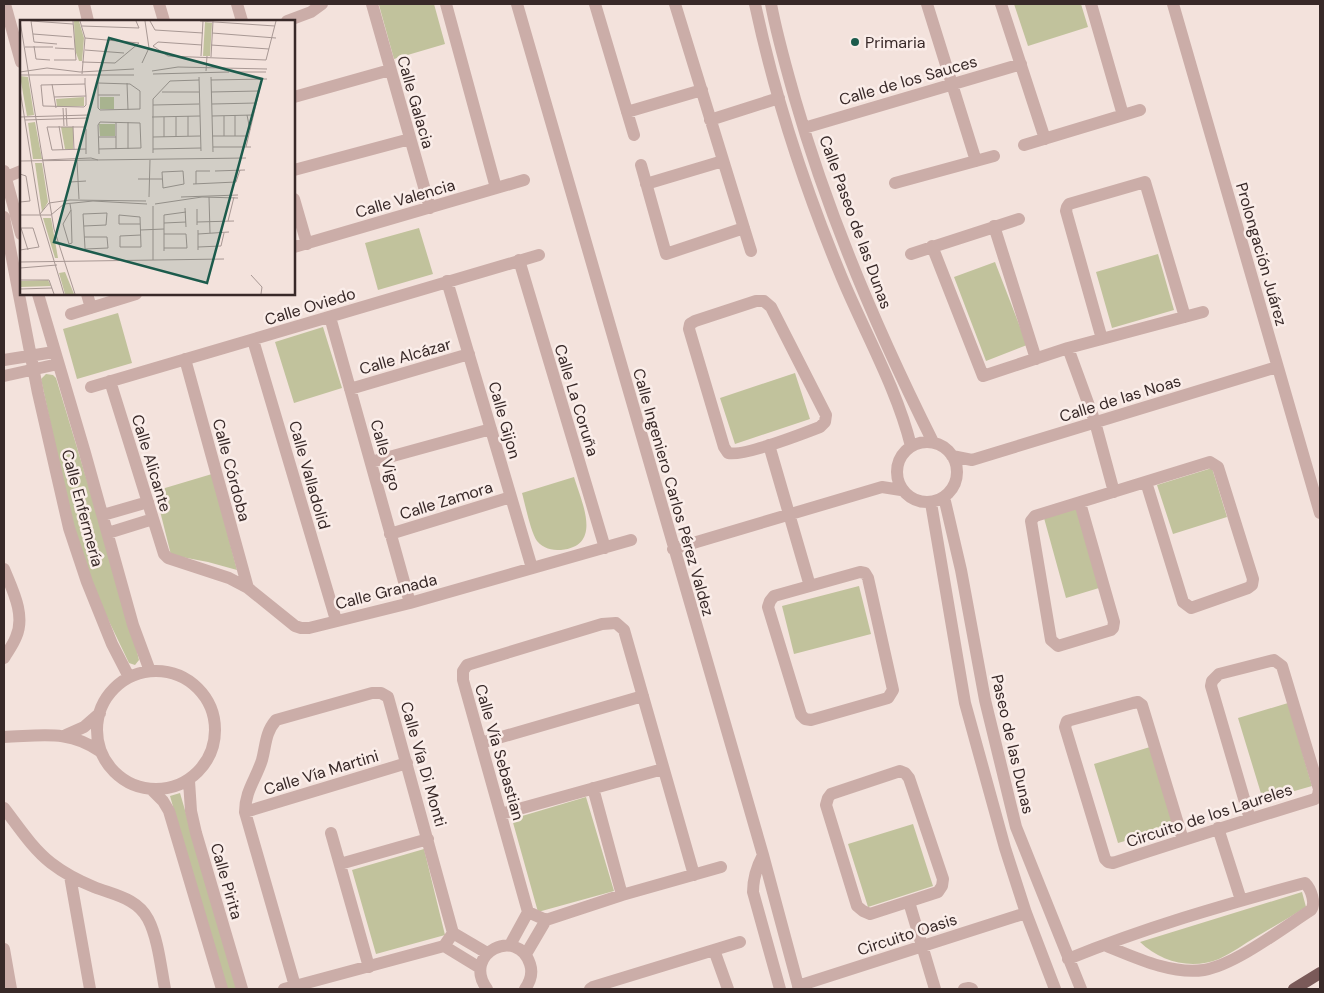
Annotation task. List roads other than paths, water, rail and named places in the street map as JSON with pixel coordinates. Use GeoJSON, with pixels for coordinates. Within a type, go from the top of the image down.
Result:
{"type":"FeatureCollection","features":[{"type":"Feature","properties":{"kind":"main road"},"geometry":{"type":"LineString","coordinates":[[1294,989],[1320,973]]}},
{"type":"Feature","properties":{"kind":"street"},"geometry":{"type":"LineString","coordinates":[[5,4],[20,58]]}},
{"type":"Feature","properties":{"kind":"street"},"geometry":{"type":"LineString","coordinates":[[84,4],[88,20]]}},
{"type":"Feature","properties":{"kind":"street"},"geometry":{"type":"LineString","coordinates":[[160,4],[164,20]]}},
{"type":"Feature","properties":{"kind":"street"},"geometry":{"type":"LineString","coordinates":[[237,4],[242,20]]}},
{"type":"Feature","properties":{"kind":"street"},"geometry":{"type":"LineString","coordinates":[[290,20],[311,12],[322,4]]}},
{"type":"Feature","properties":{"kind":"street","name":"Calle Galacia"},"geometry":{"type":"LineString","coordinates":[[372,4],[430,208]]}},
{"type":"Feature","properties":{"kind":"street"},"geometry":{"type":"LineString","coordinates":[[446,4],[496,188]]}},
{"type":"Feature","properties":{"kind":"street","name":"Calle Ingeniero Carlos Pérez Valdez"},"geometry":{"type":"LineString","coordinates":[[517,4],[799,988]]}},
{"type":"Feature","properties":{"kind":"street"},"geometry":{"type":"LineString","coordinates":[[594,4],[634,135]]}},
{"type":"Feature","properties":{"kind":"street"},"geometry":{"type":"LineString","coordinates":[[675,4],[751,250]]}},
{"type":"Feature","properties":{"kind":"street","name":"Calle Paseo de las Dunas"},"geometry":{"type":"LineString","coordinates":[[754,4],[778,98],[803,178],[852,302],[903,416],[911,446]]}},
{"type":"Feature","properties":{"kind":"street","name":"Calle Paseo de las Dunas"},"geometry":{"type":"LineString","coordinates":[[771,4],[777,33],[804,128],[841,237],[878,327],[933,442]]}},
{"type":"Feature","properties":{"kind":"street"},"geometry":{"type":"LineString","coordinates":[[927,4],[976,161]]}},
{"type":"Feature","properties":{"kind":"street"},"geometry":{"type":"LineString","coordinates":[[1002,4],[1045,138]]}},
{"type":"Feature","properties":{"kind":"street"},"geometry":{"type":"LineString","coordinates":[[1092,4],[1123,115]]}},
{"type":"Feature","properties":{"kind":"street","name":"Prolongación Juárez"},"geometry":{"type":"LineString","coordinates":[[1173,4],[1320,513]]}},
{"type":"Feature","properties":{"kind":"street"},"geometry":{"type":"LineString","coordinates":[[761,34],[777,33]]}},
{"type":"Feature","properties":{"kind":"street","name":"Calle de los Sauces"},"geometry":{"type":"LineString","coordinates":[[804,128],[1021,64]]}},
{"type":"Feature","properties":{"kind":"street"},"geometry":{"type":"LineString","coordinates":[[295,97],[390,70]]}},
{"type":"Feature","properties":{"kind":"street"},"geometry":{"type":"LineString","coordinates":[[626,112],[702,90]]}},
{"type":"Feature","properties":{"kind":"street"},"geometry":{"type":"LineString","coordinates":[[710,120],[778,98]]}},
{"type":"Feature","properties":{"kind":"street"},"geometry":{"type":"LineString","coordinates":[[1024,145],[1140,110]]}},
{"type":"Feature","properties":{"kind":"street"},"geometry":{"type":"LineString","coordinates":[[295,170],[410,139]]}},
{"type":"Feature","properties":{"kind":"street"},"geometry":{"type":"LineString","coordinates":[[895,183],[994,156]]}},
{"type":"Feature","properties":{"kind":"street"},"geometry":{"type":"LineString","coordinates":[[646,184],[723,161]]}},
{"type":"Feature","properties":{"kind":"street"},"geometry":{"type":"LineString","coordinates":[[641,165],[666,254],[744,228]]}},
{"type":"Feature","properties":{"kind":"street"},"geometry":{"type":"LineString","coordinates":[[20,172],[4,175],[12,191],[20,229]]}},
{"type":"Feature","properties":{"kind":"street"},"geometry":{"type":"LineString","coordinates":[[803,178],[818,172]]}},
{"type":"Feature","properties":{"kind":"street","name":"Calle Valencia"},"geometry":{"type":"LineString","coordinates":[[295,247],[524,180]]}},
{"type":"Feature","properties":{"kind":"street"},"geometry":{"type":"LineString","coordinates":[[1102,339],[1066,211],[1067,207],[1069,204],[1145,182],[1185,317]]}},
{"type":"Feature","properties":{"kind":"street"},"geometry":{"type":"LineString","coordinates":[[295,202],[307,244]]}},
{"type":"Feature","properties":{"kind":"street","name":"Calle Enfermería"},"geometry":{"type":"LineString","coordinates":[[4,217],[31,356],[69,528],[87,582],[112,644],[129,677]]}},
{"type":"Feature","properties":{"kind":"street"},"geometry":{"type":"LineString","coordinates":[[911,254],[1019,219]]}},
{"type":"Feature","properties":{"kind":"street"},"geometry":{"type":"LineString","coordinates":[[994,226],[1036,359]]}},
{"type":"Feature","properties":{"kind":"street"},"geometry":{"type":"LineString","coordinates":[[932,246],[983,376],[1068,348],[1203,312]]}},
{"type":"Feature","properties":{"kind":"street","name":"Calle Oviedo"},"geometry":{"type":"LineString","coordinates":[[91,387],[539,255]]}},
{"type":"Feature","properties":{"kind":"street","name":"Calle La Coruña"},"geometry":{"type":"LineString","coordinates":[[519,260],[605,548]]}},
{"type":"Feature","properties":{"kind":"street","name":"Calle Gijon"},"geometry":{"type":"LineString","coordinates":[[447,281],[532,568]]}},
{"type":"Feature","properties":{"kind":"street","name":"Calle Enfermería"},"geometry":{"type":"LineString","coordinates":[[38,295],[133,625],[150,671]]}},
{"type":"Feature","properties":{"kind":"street"},"geometry":{"type":"LineString","coordinates":[[87,295],[91,308]]}},
{"type":"Feature","properties":{"kind":"street"},"geometry":{"type":"LineString","coordinates":[[71,314],[133,295]]}},
{"type":"Feature","properties":{"kind":"street"},"geometry":{"type":"LineString","coordinates":[[756,300],[764,301],[771,307],[826,415],[825,422],[820,428],[769,445],[734,455],[728,453],[724,448],[689,328],[690,324],[695,321],[756,300]]}},
{"type":"Feature","properties":{"kind":"street","name":"Calle Vigo"},"geometry":{"type":"LineString","coordinates":[[330,317],[410,603]]}},
{"type":"Feature","properties":{"kind":"street","name":"Calle Valladolid"},"geometry":{"type":"LineString","coordinates":[[253,340],[336,620]]}},
{"type":"Feature","properties":{"kind":"street"},"geometry":{"type":"LineString","coordinates":[[1068,348],[1095,422],[1114,492]]}},
{"type":"Feature","properties":{"kind":"street","name":"Calle Alcázar"},"geometry":{"type":"LineString","coordinates":[[350,389],[469,354]]}},
{"type":"Feature","properties":{"kind":"street"},"geometry":{"type":"LineString","coordinates":[[4,360],[31,356],[56,358]]}},
{"type":"Feature","properties":{"kind":"street"},"geometry":{"type":"LineString","coordinates":[[4,376],[34,369],[56,358]]}},
{"type":"Feature","properties":{"kind":"street","name":"Calle Córdoba"},"geometry":{"type":"LineString","coordinates":[[185,359],[248,588]]}},
{"type":"Feature","properties":{"kind":"street","name":"Calle de las Noas"},"geometry":{"type":"LineString","coordinates":[[952,456],[972,460],[1277,367]]}},
{"type":"Feature","properties":{"kind":"street","name":"Calle Alicante"},"geometry":{"type":"LineString","coordinates":[[110,381],[164,554]]}},
{"type":"Feature","properties":{"kind":"street"},"geometry":{"type":"LineString","coordinates":[[371,462],[491,429]]}},
{"type":"Feature","properties":{"kind":"street"},"geometry":{"type":"LineString","coordinates":[[673,549],[882,487],[901,490],[914,500],[931,503],[944,498],[955,484],[957,469],[952,456],[940,445],[933,442],[922,442],[911,446],[900,458],[896,473],[882,487]]}},
{"type":"Feature","properties":{"kind":"street"},"geometry":{"type":"LineString","coordinates":[[769,445],[810,586]]}},
{"type":"Feature","properties":{"kind":"street","name":"Calle de las Noas"},"geometry":{"type":"LineString","coordinates":[[957,476],[972,460]]}},
{"type":"Feature","properties":{"kind":"street"},"geometry":{"type":"LineString","coordinates":[[1080,502],[1114,622],[1111,630],[1058,646],[1052,640],[1031,521],[1032,518],[1080,502],[1210,462],[1215,464],[1218,467],[1253,579],[1252,585],[1191,608],[1183,602],[1146,482]]}},
{"type":"Feature","properties":{"kind":"street"},"geometry":{"type":"LineString","coordinates":[[896,473],[901,490]]}},
{"type":"Feature","properties":{"kind":"street","name":"Calle Zamora"},"geometry":{"type":"LineString","coordinates":[[390,534],[511,497]]}},
{"type":"Feature","properties":{"kind":"street","name":"Paseo de las Dunas"},"geometry":{"type":"LineString","coordinates":[[944,498],[961,570],[984,700],[1016,827],[1081,989]]}},
{"type":"Feature","properties":{"kind":"street"},"geometry":{"type":"LineString","coordinates":[[103,516],[148,502]]}},
{"type":"Feature","properties":{"kind":"street","name":"Paseo de las Dunas"},"geometry":{"type":"LineString","coordinates":[[931,503],[965,703],[1000,831],[1026,913],[1055,989]]}},
{"type":"Feature","properties":{"kind":"street"},"geometry":{"type":"LineString","coordinates":[[108,533],[153,519]]}},
{"type":"Feature","properties":{"kind":"street","name":"Calle Granada"},"geometry":{"type":"LineString","coordinates":[[164,554],[168,558],[229,578],[248,588],[295,626],[309,628],[410,603],[630,540]]}},
{"type":"Feature","properties":{"kind":"street"},"geometry":{"type":"LineString","coordinates":[[4,569],[18,608],[19,623],[17,636],[4,658]]}},
{"type":"Feature","properties":{"kind":"street"},"geometry":{"type":"LineString","coordinates":[[860,572],[865,573],[868,578],[892,690],[888,698],[811,720],[805,719],[801,714],[768,607],[774,596],[810,586],[860,572]]}},
{"type":"Feature","properties":{"kind":"street","name":"Calle Vía Sebastian"},"geometry":{"type":"LineString","coordinates":[[528,912],[463,680],[463,671],[467,665],[602,624],[616,623],[624,630],[694,875]]}},
{"type":"Feature","properties":{"kind":"street","name":"Circuito de los Laureles"},"geometry":{"type":"LineString","coordinates":[[1183,840],[1142,705],[1138,702],[1133,702],[1068,721],[1066,727],[1105,859],[1112,863],[1183,840],[1218,828],[1250,819],[1315,799],[1319,789],[1282,666],[1274,660],[1219,674],[1212,681],[1250,819]]}},
{"type":"Feature","properties":{"kind":"street"},"geometry":{"type":"LineString","coordinates":[[150,671],[170,672],[188,680],[203,693],[213,711],[216,730],[213,750],[203,767],[189,780],[171,788],[152,790],[133,785],[116,774],[107,764],[101,752],[97,733],[100,713],[104,702],[111,692],[129,677],[150,671]]}},
{"type":"Feature","properties":{"kind":"street","name":"Calle Vía Di Monti"},"geometry":{"type":"LineString","coordinates":[[444,946],[289,988],[245,812],[247,792],[262,760],[266,737],[270,727],[276,720],[372,693],[381,693],[388,697],[453,933]]}},
{"type":"Feature","properties":{"kind":"street"},"geometry":{"type":"LineString","coordinates":[[481,743],[643,696]]}},
{"type":"Feature","properties":{"kind":"street"},"geometry":{"type":"LineString","coordinates":[[66,735],[84,727],[100,713]]}},
{"type":"Feature","properties":{"kind":"street"},"geometry":{"type":"LineString","coordinates":[[4,736],[66,735],[84,741],[101,752]]}},
{"type":"Feature","properties":{"kind":"street","name":"Calle Vía Martini"},"geometry":{"type":"LineString","coordinates":[[245,812],[407,763]]}},
{"type":"Feature","properties":{"kind":"street"},"geometry":{"type":"LineString","coordinates":[[501,814],[663,769]]}},
{"type":"Feature","properties":{"kind":"street"},"geometry":{"type":"LineString","coordinates":[[900,771],[906,773],[943,879],[942,886],[938,892],[909,902],[870,914],[857,906],[826,805],[828,798],[832,794],[900,771]]}},
{"type":"Feature","properties":{"kind":"street","name":"Calle Pirita"},"geometry":{"type":"LineString","coordinates":[[189,780],[191,811],[196,833],[242,989]]}},
{"type":"Feature","properties":{"kind":"street"},"geometry":{"type":"LineString","coordinates":[[592,788],[622,895]]}},
{"type":"Feature","properties":{"kind":"street"},"geometry":{"type":"LineString","coordinates":[[152,790],[163,801],[169,811],[222,989]]}},
{"type":"Feature","properties":{"kind":"street"},"geometry":{"type":"LineString","coordinates":[[4,808],[49,862],[70,876],[95,888],[122,896],[140,908],[148,918],[165,989]]}},
{"type":"Feature","properties":{"kind":"street"},"geometry":{"type":"LineString","coordinates":[[1000,831],[1016,827]]}},
{"type":"Feature","properties":{"kind":"street"},"geometry":{"type":"LineString","coordinates":[[1218,828],[1241,900]]}},
{"type":"Feature","properties":{"kind":"street"},"geometry":{"type":"LineString","coordinates":[[331,833],[369,966]]}},
{"type":"Feature","properties":{"kind":"street"},"geometry":{"type":"LineString","coordinates":[[340,864],[428,839]]}},
{"type":"Feature","properties":{"kind":"street"},"geometry":{"type":"LineString","coordinates":[[762,855],[753,879],[753,892],[780,989]]}},
{"type":"Feature","properties":{"kind":"street"},"geometry":{"type":"LineString","coordinates":[[526,954],[546,920],[622,895],[722,867]]}},
{"type":"Feature","properties":{"kind":"street"},"geometry":{"type":"LineString","coordinates":[[70,876],[90,989]]}},
{"type":"Feature","properties":{"kind":"street"},"geometry":{"type":"LineString","coordinates":[[1068,959],[1104,944],[1241,900],[1305,884],[1308,886],[1313,907],[1243,954],[1220,966],[1204,970],[1190,971],[1165,967],[1104,944]]}},
{"type":"Feature","properties":{"kind":"street"},"geometry":{"type":"LineString","coordinates":[[909,902],[935,989]]}},
{"type":"Feature","properties":{"kind":"street"},"geometry":{"type":"LineString","coordinates":[[510,946],[528,912],[546,920]]}},
{"type":"Feature","properties":{"kind":"street","name":"Circuito Oasis"},"geometry":{"type":"LineString","coordinates":[[799,988],[1026,913]]}},
{"type":"Feature","properties":{"kind":"street"},"geometry":{"type":"LineString","coordinates":[[480,968],[444,946],[453,933],[487,953]]}},
{"type":"Feature","properties":{"kind":"street"},"geometry":{"type":"LineString","coordinates":[[590,989],[740,942]]}},
{"type":"Feature","properties":{"kind":"street"},"geometry":{"type":"LineString","coordinates":[[487,989],[480,976],[480,968],[487,953],[494,948],[510,946],[516,947],[526,954],[532,968],[531,978],[525,989]]}},
{"type":"Feature","properties":{"kind":"street"},"geometry":{"type":"LineString","coordinates":[[4,949],[11,989]]}},
{"type":"Feature","properties":{"kind":"street"},"geometry":{"type":"LineString","coordinates":[[714,950],[728,989]]}},
{"type":"Feature","properties":{"kind":"street"},"geometry":{"type":"LineString","coordinates":[[964,989],[972,989]]}},
{"type":"Feature","properties":{"kind":"place","name":"Primaria"},"geometry":{"type":"Point","coordinates":[855,42]}}]}
